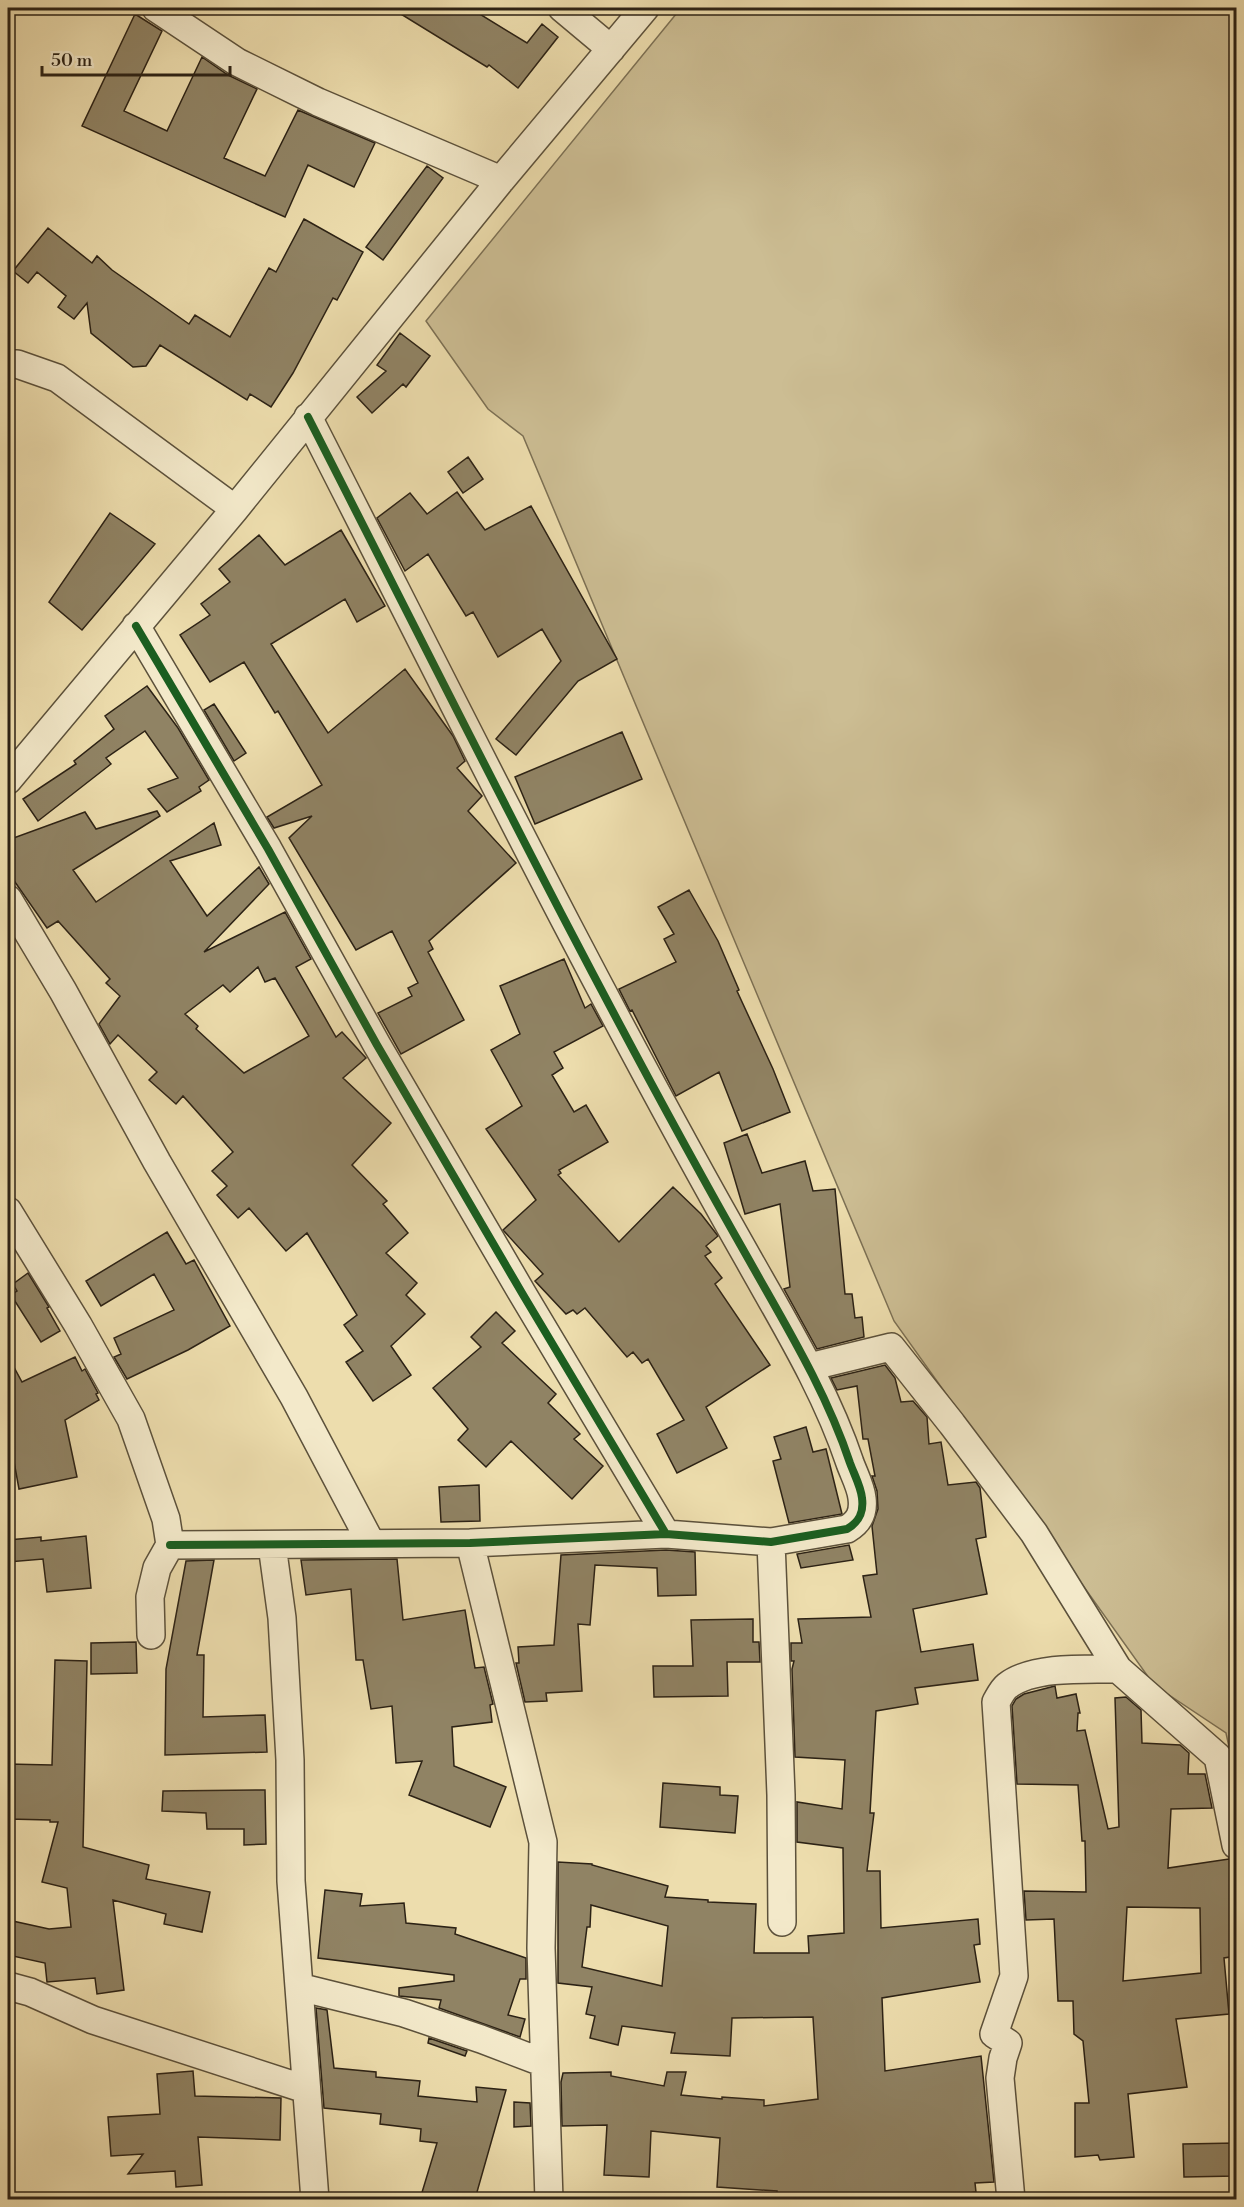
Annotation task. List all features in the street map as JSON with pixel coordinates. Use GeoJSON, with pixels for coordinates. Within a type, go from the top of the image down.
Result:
{"type":"FeatureCollection","features":[{"type":"Feature","properties":{"kind":"street"},"geometry":{"type":"LineString","coordinates":[[156,8],[237,62],[257,72],[318,102],[501,180]]}},
{"type":"Feature","properties":{"kind":"street"},"geometry":{"type":"LineString","coordinates":[[562,8],[611,49]]}},
{"type":"Feature","properties":{"kind":"street"},"geometry":{"type":"LineString","coordinates":[[8,780],[235,509],[501,180],[645,8]]}},
{"type":"Feature","properties":{"kind":"street"},"geometry":{"type":"LineString","coordinates":[[8,364],[17,364],[57,378],[235,509]]}},
{"type":"Feature","properties":{"kind":"street"},"geometry":{"type":"LineString","coordinates":[[170,1545],[470,1543],[666,1534],[771,1542],[847,1529],[857,1523],[861,1515],[862,1498],[843,1443],[809,1367],[730,1228],[586,962],[308,417]]}},
{"type":"Feature","properties":{"kind":"street"},"geometry":{"type":"LineString","coordinates":[[136,626],[268,849],[498,1252],[666,1534]]}},
{"type":"Feature","properties":{"kind":"street"},"geometry":{"type":"LineString","coordinates":[[8,900],[63,991],[157,1161],[294,1397],[371,1543]]}},
{"type":"Feature","properties":{"kind":"street"},"geometry":{"type":"LineString","coordinates":[[8,1211],[78,1325],[131,1419],[166,1519],[170,1545],[157,1568],[150,1597],[151,1635]]}},
{"type":"Feature","properties":{"kind":"street"},"geometry":{"type":"LineString","coordinates":[[809,1367],[891,1347],[1034,1533],[1118,1670],[1218,1757],[1236,1845]]}},
{"type":"Feature","properties":{"kind":"street"},"geometry":{"type":"LineString","coordinates":[[771,1542],[782,1795],[782,1922]]}},
{"type":"Feature","properties":{"kind":"street"},"geometry":{"type":"LineString","coordinates":[[470,1543],[543,1842],[541,1948],[549,2199]]}},
{"type":"Feature","properties":{"kind":"street"},"geometry":{"type":"LineString","coordinates":[[272,1545],[282,1618],[290,1760],[291,1881],[315,2199]]}},
{"type":"Feature","properties":{"kind":"street"},"geometry":{"type":"LineString","coordinates":[[1011,2199],[1000,2078],[1002,2058],[1008,2043],[994,2034],[1014,1976],[996,1702],[1005,1688],[1015,1681],[1038,1673],[1084,1669],[1118,1670]]}},
{"type":"Feature","properties":{"kind":"street"},"geometry":{"type":"LineString","coordinates":[[8,1986],[30,1992],[93,2020],[305,2089]]}},
{"type":"Feature","properties":{"kind":"street"},"geometry":{"type":"LineString","coordinates":[[299,1987],[404,2013],[544,2063]]}},
{"type":"Feature","properties":{"kind":"shaded area"},"geometry":{"type":"Polygon","coordinates":[[[681,8],[1236,8],[1236,1779],[1226,1733],[1154,1685],[894,1321],[523,436],[488,409],[426,321],[681,8]]]}},
{"type":"Feature","properties":{"kind":"building"},"geometry":{"type":"Polygon","coordinates":[[[391,8],[470,8],[527,43],[542,24],[558,37],[518,88],[489,65],[487,67],[391,8]]]}},
{"type":"Feature","properties":{"kind":"building"},"geometry":{"type":"Polygon","coordinates":[[[135,14],[162,31],[124,111],[167,131],[202,57],[228,75],[257,89],[224,158],[265,176],[298,110],[375,143],[354,187],[308,165],[285,217],[82,126],[135,14]]]}},
{"type":"Feature","properties":{"kind":"building"},"geometry":{"type":"Polygon","coordinates":[[[427,166],[443,178],[383,260],[366,247],[427,166]]]}},
{"type":"Feature","properties":{"kind":"building"},"geometry":{"type":"Polygon","coordinates":[[[304,219],[363,252],[337,300],[333,298],[293,373],[271,407],[250,394],[247,400],[160,345],[146,366],[133,367],[91,333],[87,303],[74,319],[58,307],[66,296],[37,272],[28,283],[13,271],[48,228],[92,263],[97,256],[112,270],[189,324],[195,315],[230,337],[269,268],[276,272],[304,219]]]}},
{"type":"Feature","properties":{"kind":"building"},"geometry":{"type":"Polygon","coordinates":[[[400,333],[430,356],[406,387],[403,384],[372,413],[357,397],[386,371],[377,365],[400,333]]]}},
{"type":"Feature","properties":{"kind":"building"},"geometry":{"type":"Polygon","coordinates":[[[468,457],[483,479],[463,493],[448,472],[468,457]]]}},
{"type":"Feature","properties":{"kind":"building"},"geometry":{"type":"Polygon","coordinates":[[[457,492],[485,530],[531,506],[617,659],[578,681],[516,755],[496,739],[561,661],[542,629],[498,657],[473,612],[466,616],[428,554],[405,571],[377,518],[410,493],[427,514],[457,492]]]}},
{"type":"Feature","properties":{"kind":"building"},"geometry":{"type":"Polygon","coordinates":[[[110,513],[155,544],[82,630],[49,602],[110,513]]]}},
{"type":"Feature","properties":{"kind":"building"},"geometry":{"type":"Polygon","coordinates":[[[341,530],[385,606],[357,622],[345,599],[271,644],[328,733],[405,669],[453,736],[465,761],[457,768],[482,796],[468,811],[516,863],[429,941],[433,949],[428,952],[464,1020],[401,1054],[378,1013],[412,996],[408,988],[418,983],[392,931],[356,950],[289,838],[312,816],[274,828],[267,817],[322,785],[278,711],[275,713],[244,662],[210,682],[180,635],[210,615],[201,604],[230,582],[219,569],[259,535],[285,565],[341,530]]]}},
{"type":"Feature","properties":{"kind":"building"},"geometry":{"type":"Polygon","coordinates":[[[147,686],[178,728],[209,780],[199,787],[201,791],[167,812],[148,789],[178,778],[145,731],[106,758],[111,764],[38,821],[23,799],[76,764],[74,761],[114,729],[105,716],[147,686]]]}},
{"type":"Feature","properties":{"kind":"building"},"geometry":{"type":"Polygon","coordinates":[[[214,704],[246,753],[234,761],[204,710],[214,704]]]}},
{"type":"Feature","properties":{"kind":"building"},"geometry":{"type":"Polygon","coordinates":[[[622,732],[642,779],[535,824],[515,777],[622,732]]]}},
{"type":"Feature","properties":{"kind":"building"},"geometry":{"type":"Polygon","coordinates":[[[157,811],[160,816],[73,870],[96,902],[214,823],[221,845],[170,861],[207,916],[259,867],[269,884],[204,952],[285,912],[311,959],[296,967],[336,1037],[342,1032],[366,1058],[343,1078],[391,1123],[352,1165],[387,1201],[383,1204],[408,1233],[386,1253],[417,1283],[406,1295],[425,1314],[391,1346],[411,1375],[373,1401],[346,1362],[363,1351],[344,1325],[357,1315],[307,1233],[286,1251],[249,1208],[238,1218],[217,1195],[227,1186],[212,1171],[233,1152],[183,1096],[176,1104],[149,1080],[157,1072],[118,1035],[110,1044],[99,1024],[120,996],[106,983],[110,979],[58,921],[47,928],[8,872],[8,840],[85,812],[96,829],[157,811]],[[258,967],[230,992],[223,985],[185,1014],[198,1026],[196,1029],[244,1073],[309,1036],[275,978],[265,982],[258,967]]]}},
{"type":"Feature","properties":{"kind":"building"},"geometry":{"type":"Polygon","coordinates":[[[689,890],[718,941],[739,990],[737,991],[790,1112],[742,1131],[719,1072],[676,1096],[619,989],[676,962],[664,939],[674,934],[658,907],[689,890]]]}},
{"type":"Feature","properties":{"kind":"building"},"geometry":{"type":"Polygon","coordinates":[[[564,959],[585,1008],[591,1004],[603,1026],[554,1052],[563,1068],[552,1075],[574,1112],[586,1105],[608,1142],[559,1170],[561,1173],[558,1175],[619,1242],[673,1187],[701,1214],[718,1236],[706,1246],[711,1252],[705,1256],[722,1278],[715,1284],[770,1365],[706,1407],[727,1448],[677,1473],[657,1434],[684,1420],[648,1359],[642,1363],[633,1352],[627,1357],[585,1308],[577,1314],[573,1310],[566,1314],[535,1281],[543,1274],[503,1230],[536,1200],[486,1129],[522,1106],[491,1050],[520,1034],[500,986],[564,959]]]}},
{"type":"Feature","properties":{"kind":"building"},"geometry":{"type":"Polygon","coordinates":[[[747,1134],[762,1173],[805,1161],[813,1191],[835,1189],[845,1294],[852,1294],[855,1318],[862,1317],[864,1337],[817,1349],[784,1289],[790,1287],[780,1204],[745,1214],[724,1143],[747,1134]]]}},
{"type":"Feature","properties":{"kind":"building"},"geometry":{"type":"Polygon","coordinates":[[[167,1232],[186,1264],[194,1260],[230,1326],[188,1350],[127,1379],[114,1357],[121,1354],[114,1338],[174,1310],[154,1274],[101,1306],[86,1281],[167,1232]]]}},
{"type":"Feature","properties":{"kind":"building"},"geometry":{"type":"Polygon","coordinates":[[[28,1273],[49,1307],[47,1308],[60,1331],[41,1342],[11,1295],[17,1291],[13,1284],[28,1273]]]}},
{"type":"Feature","properties":{"kind":"building"},"geometry":{"type":"Polygon","coordinates":[[[496,1312],[515,1331],[502,1343],[556,1394],[548,1403],[580,1434],[574,1439],[603,1466],[572,1499],[511,1441],[486,1467],[458,1440],[468,1429],[433,1388],[481,1347],[471,1337],[496,1312]]]}},
{"type":"Feature","properties":{"kind":"building"},"geometry":{"type":"Polygon","coordinates":[[[8,1356],[22,1382],[75,1357],[82,1371],[85,1369],[98,1393],[96,1394],[99,1400],[65,1420],[77,1477],[19,1489],[8,1429],[8,1356]]]}},
{"type":"Feature","properties":{"kind":"building"},"geometry":{"type":"Polygon","coordinates":[[[885,1365],[895,1378],[901,1402],[913,1401],[927,1417],[929,1444],[941,1442],[948,1485],[976,1482],[980,1488],[986,1537],[976,1539],[987,1594],[913,1609],[921,1652],[973,1644],[978,1680],[915,1688],[918,1704],[876,1711],[870,1813],[874,1813],[867,1871],[880,1871],[881,1928],[978,1919],[980,1944],[974,1945],[980,1982],[882,1998],[885,2071],[981,2056],[994,2182],[975,2183],[976,2192],[957,2195],[957,2199],[777,2199],[777,2191],[717,2187],[720,2138],[651,2131],[649,2177],[604,2175],[607,2125],[562,2126],[561,2082],[563,2073],[611,2072],[611,2076],[664,2086],[667,2072],[686,2072],[681,2095],[764,2100],[764,2106],[818,2099],[813,2017],[732,2018],[730,2056],[671,2053],[675,2033],[622,2026],[618,2045],[590,2038],[595,2016],[586,2014],[592,1987],[558,1983],[558,1862],[592,1864],[668,1886],[665,1897],[756,1904],[754,1953],[809,1953],[808,1936],[844,1933],[843,1848],[797,1842],[797,1802],[842,1809],[845,1760],[795,1757],[792,1669],[794,1661],[791,1661],[791,1643],[802,1643],[798,1619],[871,1617],[863,1576],[877,1574],[872,1526],[878,1509],[877,1491],[872,1476],[875,1476],[868,1439],[863,1439],[857,1386],[837,1390],[831,1378],[885,1365]],[[591,1905],[590,1927],[587,1927],[582,1967],[662,1986],[668,1926],[591,1905]]]}},
{"type":"Feature","properties":{"kind":"building"},"geometry":{"type":"Polygon","coordinates":[[[806,1427],[813,1452],[826,1449],[842,1514],[789,1523],[773,1461],[781,1459],[774,1437],[806,1427]]]}},
{"type":"Feature","properties":{"kind":"building"},"geometry":{"type":"Polygon","coordinates":[[[479,1485],[480,1521],[441,1522],[439,1487],[479,1485]]]}},
{"type":"Feature","properties":{"kind":"building"},"geometry":{"type":"Polygon","coordinates":[[[86,1536],[91,1588],[47,1592],[43,1559],[8,1562],[8,1540],[41,1537],[41,1541],[86,1536]]]}},
{"type":"Feature","properties":{"kind":"building"},"geometry":{"type":"Polygon","coordinates":[[[849,1545],[853,1560],[801,1568],[797,1554],[849,1545]]]}},
{"type":"Feature","properties":{"kind":"building"},"geometry":{"type":"Polygon","coordinates":[[[666,1550],[695,1552],[696,1595],[658,1596],[657,1568],[595,1565],[590,1625],[578,1624],[582,1691],[546,1693],[547,1701],[525,1702],[516,1663],[519,1663],[518,1647],[554,1645],[561,1555],[666,1550]]]}},
{"type":"Feature","properties":{"kind":"building"},"geometry":{"type":"Polygon","coordinates":[[[397,1559],[403,1620],[465,1610],[475,1668],[484,1667],[493,1704],[490,1705],[492,1722],[452,1727],[454,1766],[506,1787],[490,1827],[409,1795],[422,1761],[396,1763],[392,1706],[371,1709],[363,1660],[356,1660],[351,1589],[306,1595],[301,1560],[397,1559]]]}},
{"type":"Feature","properties":{"kind":"building"},"geometry":{"type":"Polygon","coordinates":[[[214,1560],[197,1655],[204,1655],[203,1717],[265,1715],[267,1752],[165,1755],[166,1669],[186,1561],[214,1560]]]}},
{"type":"Feature","properties":{"kind":"building"},"geometry":{"type":"Polygon","coordinates":[[[753,1619],[753,1642],[759,1642],[760,1662],[727,1662],[728,1696],[654,1697],[653,1666],[693,1666],[691,1620],[753,1619]]]}},
{"type":"Feature","properties":{"kind":"building"},"geometry":{"type":"Polygon","coordinates":[[[136,1642],[137,1673],[91,1674],[91,1643],[136,1642]]]}},
{"type":"Feature","properties":{"kind":"building"},"geometry":{"type":"Polygon","coordinates":[[[55,1660],[87,1661],[83,1847],[149,1865],[146,1879],[210,1892],[202,1932],[164,1924],[166,1914],[113,1900],[124,1990],[97,1994],[95,1978],[47,1982],[45,1963],[8,1955],[8,1920],[49,1929],[71,1927],[67,1888],[42,1882],[58,1822],[8,1819],[8,1764],[52,1765],[55,1660]]]}},
{"type":"Feature","properties":{"kind":"building"},"geometry":{"type":"Polygon","coordinates":[[[1055,1686],[1057,1698],[1076,1694],[1080,1713],[1078,1713],[1077,1731],[1085,1730],[1108,1829],[1119,1827],[1115,1698],[1126,1697],[1141,1710],[1142,1743],[1180,1745],[1189,1753],[1188,1774],[1205,1774],[1212,1808],[1171,1809],[1168,1868],[1232,1860],[1236,1888],[1236,1956],[1224,1958],[1229,2014],[1176,2019],[1187,2087],[1128,2094],[1134,2157],[1100,2160],[1098,2155],[1075,2157],[1075,2103],[1089,2103],[1083,2041],[1074,2034],[1073,2001],[1058,2001],[1054,1919],[1026,1920],[1024,1891],[1086,1892],[1085,1841],[1082,1841],[1078,1785],[1017,1784],[1012,1706],[1016,1699],[1024,1694],[1055,1686]],[[1127,1907],[1123,1981],[1201,1973],[1200,1908],[1127,1907]]]}},
{"type":"Feature","properties":{"kind":"building"},"geometry":{"type":"Polygon","coordinates":[[[663,1783],[720,1787],[720,1795],[738,1796],[735,1833],[660,1827],[663,1783]]]}},
{"type":"Feature","properties":{"kind":"building"},"geometry":{"type":"Polygon","coordinates":[[[265,1790],[266,1844],[244,1845],[244,1829],[207,1829],[206,1813],[162,1811],[163,1791],[265,1790]]]}},
{"type":"Feature","properties":{"kind":"building"},"geometry":{"type":"Polygon","coordinates":[[[325,1890],[362,1894],[360,1906],[404,1903],[406,1923],[456,1928],[455,1934],[526,1958],[526,1979],[520,1979],[508,2015],[525,2019],[520,2037],[439,2008],[441,2000],[399,1996],[399,1988],[454,1981],[454,1975],[318,1958],[325,1890]]]}},
{"type":"Feature","properties":{"kind":"building"},"geometry":{"type":"Polygon","coordinates":[[[316,2008],[327,2010],[334,2068],[376,2072],[376,2077],[420,2081],[418,2096],[477,2102],[476,2087],[506,2090],[475,2199],[420,2199],[437,2143],[420,2141],[421,2129],[380,2124],[381,2114],[324,2108],[316,2008]]]}},
{"type":"Feature","properties":{"kind":"building"},"geometry":{"type":"Polygon","coordinates":[[[429,2038],[467,2051],[465,2056],[428,2043],[429,2038]]]}},
{"type":"Feature","properties":{"kind":"building"},"geometry":{"type":"Polygon","coordinates":[[[193,2071],[195,2096],[281,2098],[280,2140],[198,2137],[202,2185],[176,2187],[175,2171],[128,2174],[143,2154],[111,2156],[108,2117],[160,2114],[157,2074],[193,2071]]]}},
{"type":"Feature","properties":{"kind":"building"},"geometry":{"type":"Polygon","coordinates":[[[514,2102],[530,2103],[531,2126],[514,2127],[514,2102]]]}},
{"type":"Feature","properties":{"kind":"building"},"geometry":{"type":"Polygon","coordinates":[[[1236,2143],[1236,2176],[1184,2177],[1183,2144],[1236,2143]]]}},
{"type":"Feature","properties":{"kind":"cycle path"},"geometry":{"type":"LineString","coordinates":[[170,1545],[470,1543],[666,1534],[771,1542],[847,1529],[858,1520],[862,1508],[859,1485],[817,1385],[578,946],[308,417]]}},
{"type":"Feature","properties":{"kind":"cycle path"},"geometry":{"type":"LineString","coordinates":[[136,626],[268,849],[377,1045],[666,1534]]}}]}
